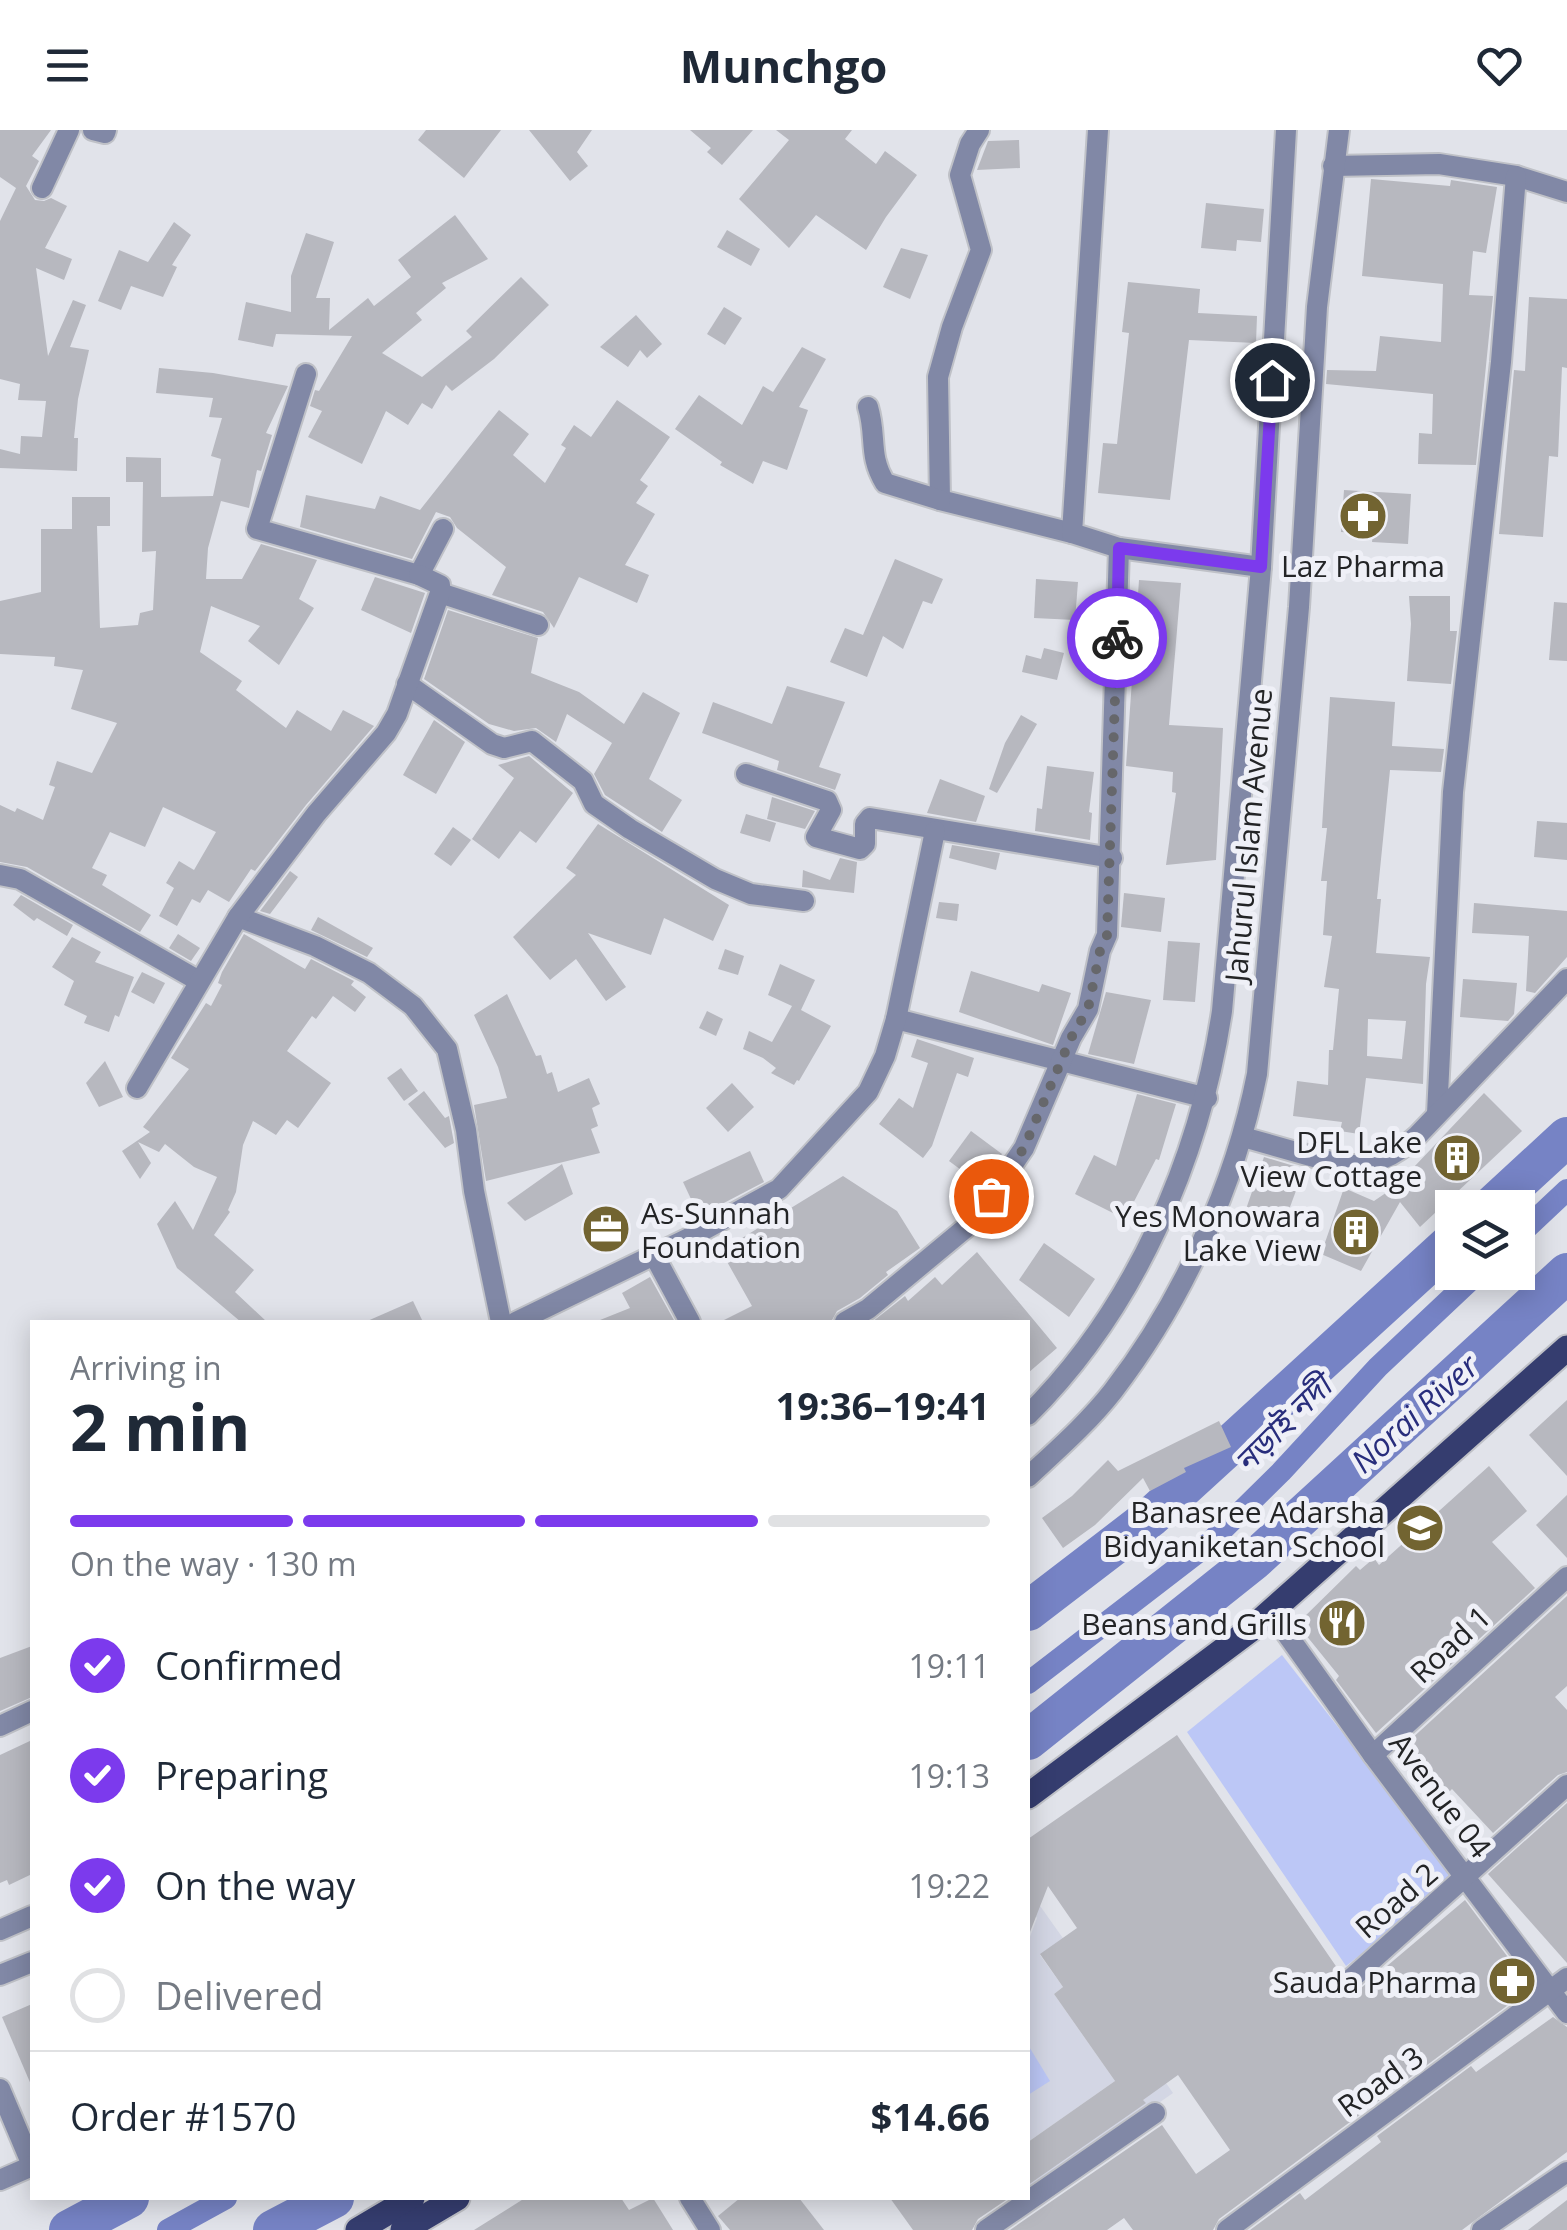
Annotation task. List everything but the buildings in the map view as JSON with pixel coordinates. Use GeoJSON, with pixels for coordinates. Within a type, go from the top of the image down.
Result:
{"type":"FeatureCollection","features":[{"type":"Feature","properties":{"kind":"main road"},"geometry":{"type":"LineString","coordinates":[[1030,1793],[1271,1612],[1567,1348]]}},
{"type":"Feature","properties":{"kind":"main road"},"geometry":{"type":"LineString","coordinates":[[358,2230],[409,2200]]}},
{"type":"Feature","properties":{"kind":"main road"},"geometry":{"type":"LineString","coordinates":[[403,2230],[454,2200]]}},
{"type":"Feature","properties":{"kind":"street"},"geometry":{"type":"LineString","coordinates":[[42,188],[69,130]]}},
{"type":"Feature","properties":{"kind":"street"},"geometry":{"type":"LineString","coordinates":[[93,130],[106,130]]}},
{"type":"Feature","properties":{"kind":"street"},"geometry":{"type":"LineString","coordinates":[[940,500],[938,377],[952,326],[981,250],[960,175],[979,130]]}},
{"type":"Feature","properties":{"kind":"street"},"geometry":{"type":"LineString","coordinates":[[1072,533],[1098,130]]}},
{"type":"Feature","properties":{"kind":"street","name":"Jahurul Islam Avenue"},"geometry":{"type":"LineString","coordinates":[[1030,1414],[1069,1371],[1127,1284],[1180,1173],[1207,1098],[1222,1010],[1261,567],[1286,130]]}},
{"type":"Feature","properties":{"kind":"street","name":"Jahurul Islam Avenue"},"geometry":{"type":"LineString","coordinates":[[1030,1475],[1088,1420],[1137,1357],[1193,1258],[1242,1137],[1257,1074],[1298,607],[1317,307],[1338,130]]}},
{"type":"Feature","properties":{"kind":"street"},"geometry":{"type":"LineString","coordinates":[[1333,166],[1438,164],[1516,176],[1567,192]]}},
{"type":"Feature","properties":{"kind":"street"},"geometry":{"type":"LineString","coordinates":[[1437,1114],[1453,792],[1501,362],[1516,176]]}},
{"type":"Feature","properties":{"kind":"street"},"geometry":{"type":"LineString","coordinates":[[137,1088],[238,918],[316,814],[386,734],[440,593],[434,580],[420,575],[258,528],[306,374]]}},
{"type":"Feature","properties":{"kind":"street"},"geometry":{"type":"LineString","coordinates":[[868,407],[874,428],[873,463],[885,482],[1119,548],[1261,567]]}},
{"type":"Feature","properties":{"kind":"street"},"geometry":{"type":"LineString","coordinates":[[420,575],[442,529]]}},
{"type":"Feature","properties":{"kind":"street"},"geometry":{"type":"LineString","coordinates":[[849,1320],[868,1309],[974,1220],[1024,1148],[1071,1038],[1088,1009],[1107,935],[1119,548]]}},
{"type":"Feature","properties":{"kind":"street"},"geometry":{"type":"LineString","coordinates":[[440,593],[538,625]]}},
{"type":"Feature","properties":{"kind":"street"},"geometry":{"type":"LineString","coordinates":[[406,684],[492,744],[504,748],[532,740],[583,781],[594,804],[715,878],[751,894],[804,901]]}},
{"type":"Feature","properties":{"kind":"street"},"geometry":{"type":"LineString","coordinates":[[746,774],[828,801],[831,810],[818,832],[819,839],[864,847],[865,824],[870,818],[1112,858]]}},
{"type":"Feature","properties":{"kind":"street"},"geometry":{"type":"LineString","coordinates":[[520,1320],[779,1189],[868,1092],[896,1019],[935,831]]}},
{"type":"Feature","properties":{"kind":"street"},"geometry":{"type":"LineString","coordinates":[[0,875],[20,878],[199,981]]}},
{"type":"Feature","properties":{"kind":"street"},"geometry":{"type":"LineString","coordinates":[[238,918],[315,946],[370,973],[413,1006],[447,1050],[466,1130],[500,1320]]}},
{"type":"Feature","properties":{"kind":"street"},"geometry":{"type":"LineString","coordinates":[[1242,1137],[1342,1165],[1358,1166],[1385,1159],[1401,1150],[1567,979]]}},
{"type":"Feature","properties":{"kind":"street"},"geometry":{"type":"LineString","coordinates":[[896,1019],[1207,1098]]}},
{"type":"Feature","properties":{"kind":"street"},"geometry":{"type":"LineString","coordinates":[[654,1255],[689,1320]]}},
{"type":"Feature","properties":{"kind":"street","name":"Road 1"},"geometry":{"type":"LineString","coordinates":[[1373,1755],[1567,1577]]}},
{"type":"Feature","properties":{"kind":"street","name":"Avenue 04"},"geometry":{"type":"LineString","coordinates":[[1271,1612],[1466,1878],[1559,1985],[1567,2013]]}},
{"type":"Feature","properties":{"kind":"street"},"geometry":{"type":"LineString","coordinates":[[0,1726],[30,1712]]}},
{"type":"Feature","properties":{"kind":"street","name":"Road 2"},"geometry":{"type":"LineString","coordinates":[[1352,1978],[1567,1785]]}},
{"type":"Feature","properties":{"kind":"street"},"geometry":{"type":"LineString","coordinates":[[0,1930],[30,1917]]}},
{"type":"Feature","properties":{"kind":"street"},"geometry":{"type":"LineString","coordinates":[[0,1974],[30,1963]]}},
{"type":"Feature","properties":{"kind":"street","name":"Road 3"},"geometry":{"type":"LineString","coordinates":[[1227,2230],[1559,1985]]}},
{"type":"Feature","properties":{"kind":"street"},"geometry":{"type":"LineString","coordinates":[[0,2089],[30,2160]]}},
{"type":"Feature","properties":{"kind":"street"},"geometry":{"type":"LineString","coordinates":[[1030,2200],[1155,2113]]}},
{"type":"Feature","properties":{"kind":"street"},"geometry":{"type":"LineString","coordinates":[[0,2180],[30,2166]]}},
{"type":"Feature","properties":{"kind":"street"},"geometry":{"type":"LineString","coordinates":[[1482,2230],[1567,2172]]}},
{"type":"Feature","properties":{"kind":"street"},"geometry":{"type":"LineString","coordinates":[[691,2200],[710,2230]]}},
{"type":"Feature","properties":{"kind":"street"},"geometry":{"type":"LineString","coordinates":[[986,2230],[1029,2200]]}},
{"type":"Feature","properties":{"kind":"shaded area"},"geometry":{"type":"Polygon","coordinates":[[[1282,1655],[1457,1880],[1346,1966],[1187,1732],[1282,1655]]]}},
{"type":"Feature","properties":{"kind":"shaded area"},"geometry":{"type":"Polygon","coordinates":[[[1030,1892],[1173,2093],[1030,2193],[1030,2180],[1157,2089],[1055,1944],[1040,1955],[1063,1987],[1054,1994],[1115,2081],[1030,2141],[1030,1937],[1037,1918],[1030,1907],[1030,1892]]]}},
{"type":"Feature","properties":{"kind":"shaded area"},"geometry":{"type":"Polygon","coordinates":[[[1030,2048],[1050,2081],[1030,2094],[1030,2048]]]}},
{"type":"Feature","properties":{"kind":"waterway","name":"Norai River"},"geometry":{"type":"LineString","coordinates":[[1510,1190],[1567,1137]]}},
{"type":"Feature","properties":{"kind":"waterway","name":"নড়াই নদী"},"geometry":{"type":"LineString","coordinates":[[1535,1220],[1567,1190]]}},
{"type":"Feature","properties":{"kind":"waterway","name":"Norai River"},"geometry":{"type":"LineString","coordinates":[[1030,1609],[1152,1516],[1435,1258]]}},
{"type":"Feature","properties":{"kind":"waterway","name":"Norai River"},"geometry":{"type":"LineString","coordinates":[[1030,1738],[1254,1560],[1567,1273]]}},
{"type":"Feature","properties":{"kind":"waterway","name":"নড়াই নদী"},"geometry":{"type":"LineString","coordinates":[[1030,1681],[1206,1546],[1378,1367],[1460,1290]]}},
{"type":"Feature","properties":{"kind":"waterway","name":"Norai River"},"geometry":{"type":"LineString","coordinates":[[69,2230],[125,2200]]}},
{"type":"Feature","properties":{"kind":"waterway","name":"নড়াই নদী"},"geometry":{"type":"LineString","coordinates":[[168,2230],[222,2200]]}},
{"type":"Feature","properties":{"kind":"waterway","name":"Norai River"},"geometry":{"type":"LineString","coordinates":[[273,2230],[330,2200]]}},
{"type":"Feature","properties":{"kind":"way so far"},"geometry":{"type":"LineString","coordinates":[[991,1196],[1024,1148],[1071,1038],[1088,1009],[1107,935],[1117,638]]}},
{"type":"Feature","properties":{"kind":"place","name":"Laz Pharma"},"geometry":{"type":"Point","coordinates":[1363,516]}},
{"type":"Feature","properties":{"kind":"place","name":"DFL Lake View Cottage"},"geometry":{"type":"Point","coordinates":[1457,1158]}},
{"type":"Feature","properties":{"kind":"place","name":"As-Sunnah Foundation"},"geometry":{"type":"Point","coordinates":[606,1229]}},
{"type":"Feature","properties":{"kind":"place","name":"Yes Monowara Lake View"},"geometry":{"type":"Point","coordinates":[1356,1232]}},
{"type":"Feature","properties":{"kind":"place","name":"Banasree Adarsha Bidyaniketan School"},"geometry":{"type":"Point","coordinates":[1420,1528]}},
{"type":"Feature","properties":{"kind":"place","name":"Beans and Grills"},"geometry":{"type":"Point","coordinates":[1342,1623]}},
{"type":"Feature","properties":{"kind":"place","name":"Sauda Pharma"},"geometry":{"type":"Point","coordinates":[1512,1981]}},
{"type":"Feature","properties":{"kind":"route"},"geometry":{"type":"LineString","coordinates":[[1117,638],[1119,548],[1261,567],[1272,380]]}}]}
